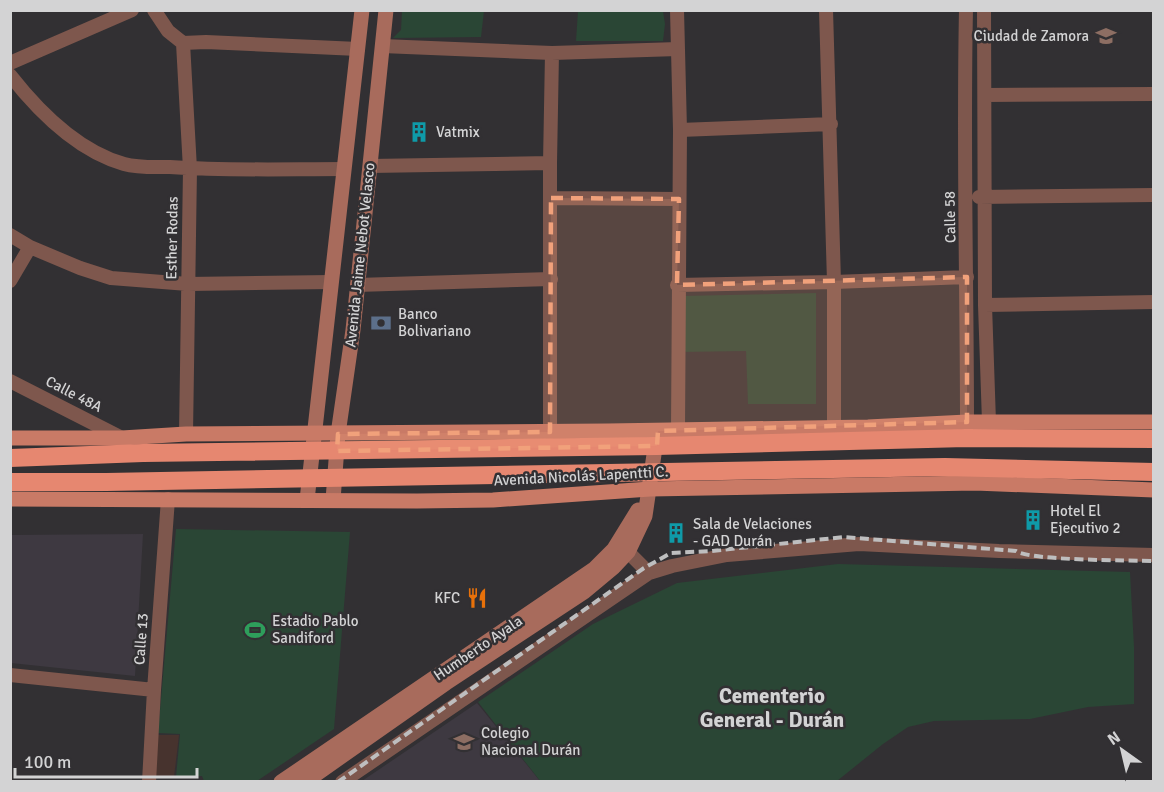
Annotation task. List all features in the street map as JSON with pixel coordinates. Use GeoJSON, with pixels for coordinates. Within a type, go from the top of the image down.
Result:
{"type":"FeatureCollection","features":[{"type":"Feature","properties":{"kind":"highway","name":"Avenida Nicolás Lapentti C."},"geometry":{"type":"LineString","coordinates":[[10,458],[337,442],[657,438],[1154,439]]}},
{"type":"Feature","properties":{"kind":"highway","name":"Avenida Nicolás Lapentti C."},"geometry":{"type":"LineString","coordinates":[[10,482],[945,466],[1154,472]]}},
{"type":"Feature","properties":{"kind":"main road","name":"Avenida Nicolás Lapentti C."},"geometry":{"type":"LineString","coordinates":[[337,442],[550,432],[657,438],[678,430],[967,422],[1154,423]]}},
{"type":"Feature","properties":{"kind":"main road","name":"Avenida Nicolás Lapentti C."},"geometry":{"type":"LineString","coordinates":[[10,438],[122,438],[186,434],[313,443]]}},
{"type":"Feature","properties":{"kind":"main road","name":"Avenida Nicolás Lapentti C."},"geometry":{"type":"LineString","coordinates":[[10,499],[493,500],[650,489],[975,483],[1154,490]]}},
{"type":"Feature","properties":{"kind":"street"},"geometry":{"type":"LineString","coordinates":[[10,63],[132,10]]}},
{"type":"Feature","properties":{"kind":"street"},"geometry":{"type":"LineString","coordinates":[[153,10],[168,31],[183,43],[358,49]]}},
{"type":"Feature","properties":{"kind":"street","name":"Avenida Jaime Nebot Velasco"},"geometry":{"type":"LineString","coordinates":[[308,500],[362,10]]}},
{"type":"Feature","properties":{"kind":"street","name":"Avenida Jaime Nebot Velasco"},"geometry":{"type":"LineString","coordinates":[[333,500],[337,442],[357,285],[386,10]]}},
{"type":"Feature","properties":{"kind":"street"},"geometry":{"type":"LineString","coordinates":[[677,10],[680,130],[677,285],[678,430]]}},
{"type":"Feature","properties":{"kind":"street"},"geometry":{"type":"LineString","coordinates":[[826,10],[831,124],[834,427]]}},
{"type":"Feature","properties":{"kind":"street","name":"Calle 58"},"geometry":{"type":"LineString","coordinates":[[966,10],[964,118],[967,196],[967,422]]}},
{"type":"Feature","properties":{"kind":"street"},"geometry":{"type":"LineString","coordinates":[[984,10],[985,305],[989,422]]}},
{"type":"Feature","properties":{"kind":"street","name":"Esther Rodas"},"geometry":{"type":"LineString","coordinates":[[183,43],[190,169],[186,434]]}},
{"type":"Feature","properties":{"kind":"street"},"geometry":{"type":"LineString","coordinates":[[382,46],[552,53],[678,50]]}},
{"type":"Feature","properties":{"kind":"street"},"geometry":{"type":"LineString","coordinates":[[550,432],[552,53]]}},
{"type":"Feature","properties":{"kind":"street"},"geometry":{"type":"LineString","coordinates":[[10,75],[39,108],[73,137],[95,153],[126,165],[190,169],[344,169]]}},
{"type":"Feature","properties":{"kind":"street"},"geometry":{"type":"LineString","coordinates":[[985,95],[1154,94]]}},
{"type":"Feature","properties":{"kind":"street"},"geometry":{"type":"LineString","coordinates":[[680,130],[831,124]]}},
{"type":"Feature","properties":{"kind":"street"},"geometry":{"type":"LineString","coordinates":[[370,166],[550,163]]}},
{"type":"Feature","properties":{"kind":"street"},"geometry":{"type":"LineString","coordinates":[[967,196],[1154,195]]}},
{"type":"Feature","properties":{"kind":"street"},"geometry":{"type":"LineString","coordinates":[[551,198],[679,199]]}},
{"type":"Feature","properties":{"kind":"street"},"geometry":{"type":"LineString","coordinates":[[10,235],[30,247],[111,278],[188,284],[331,282]]}},
{"type":"Feature","properties":{"kind":"street"},"geometry":{"type":"LineString","coordinates":[[10,281],[30,247]]}},
{"type":"Feature","properties":{"kind":"street"},"geometry":{"type":"LineString","coordinates":[[677,285],[967,277]]}},
{"type":"Feature","properties":{"kind":"street"},"geometry":{"type":"LineString","coordinates":[[357,285],[551,279]]}},
{"type":"Feature","properties":{"kind":"street"},"geometry":{"type":"LineString","coordinates":[[985,305],[1154,302]]}},
{"type":"Feature","properties":{"kind":"street","name":"Calle 48A"},"geometry":{"type":"LineString","coordinates":[[10,381],[122,438]]}},
{"type":"Feature","properties":{"kind":"street","name":"Humberto Ayala"},"geometry":{"type":"LineString","coordinates":[[305,782],[446,683],[584,592],[628,552],[645,516],[657,438]]}},
{"type":"Feature","properties":{"kind":"street","name":"Humberto Ayala"},"geometry":{"type":"LineString","coordinates":[[281,782],[594,569],[614,549],[650,489]]}},
{"type":"Feature","properties":{"kind":"street","name":"Calle 13"},"geometry":{"type":"LineString","coordinates":[[150,782],[154,690],[168,499]]}},
{"type":"Feature","properties":{"kind":"street"},"geometry":{"type":"LineString","coordinates":[[342,782],[649,573],[672,566],[728,555],[859,544],[1154,555]]}},
{"type":"Feature","properties":{"kind":"street"},"geometry":{"type":"LineString","coordinates":[[628,552],[649,573]]}},
{"type":"Feature","properties":{"kind":"street"},"geometry":{"type":"LineString","coordinates":[[10,675],[154,690]]}},
{"type":"Feature","properties":{"kind":"highlighted area"},"geometry":{"type":"Polygon","coordinates":[[[551,198],[679,199],[677,285],[967,277],[967,422],[658,431],[657,446],[337,451],[338,434],[550,432],[551,198]]]}},
{"type":"Feature","properties":{"kind":"shaded area"},"geometry":{"type":"Polygon","coordinates":[[[143,534],[135,676],[11,663],[11,535],[143,534]]]}},
{"type":"Feature","properties":{"kind":"shaded area","name":"Colegio Nacional Durán"},"geometry":{"type":"Polygon","coordinates":[[[477,703],[540,781],[362,781],[477,703]]]}},
{"type":"Feature","properties":{"kind":"shaded area"},"geometry":{"type":"Polygon","coordinates":[[[158,735],[179,735],[174,777],[155,777],[158,735]]]}},
{"type":"Feature","properties":{"kind":"green space"},"geometry":{"type":"Polygon","coordinates":[[[402,11],[484,11],[481,37],[393,38],[401,30],[402,11]]]}},
{"type":"Feature","properties":{"kind":"green space"},"geometry":{"type":"Polygon","coordinates":[[[578,11],[663,11],[665,24],[663,41],[576,41],[578,11]]]}},
{"type":"Feature","properties":{"kind":"green space"},"geometry":{"type":"Polygon","coordinates":[[[816,293],[816,404],[748,404],[746,351],[680,352],[681,296],[816,293]]]}},
{"type":"Feature","properties":{"kind":"green space","name":"Estadio Pablo Sandiford"},"geometry":{"type":"Polygon","coordinates":[[[176,529],[350,532],[334,729],[257,781],[204,781],[202,776],[176,777],[180,734],[158,733],[176,529]]]}},
{"type":"Feature","properties":{"kind":"green space","name":"Cementerio General - Durán"},"geometry":{"type":"Polygon","coordinates":[[[838,564],[1130,572],[1134,704],[1088,707],[1030,719],[934,721],[908,727],[837,781],[541,782],[478,702],[593,624],[677,583],[838,564]]]}},
{"type":"Feature","properties":{"kind":"railway"},"geometry":{"type":"LineString","coordinates":[[338,782],[644,568],[671,553],[844,537],[1016,551],[1040,557],[1154,561]]}},
{"type":"Feature","properties":{"kind":"place","name":"Ciudad de Zamora"},"geometry":{"type":"Point","coordinates":[1106,36]}},
{"type":"Feature","properties":{"kind":"place","name":"Vatmix"},"geometry":{"type":"Point","coordinates":[419,132]}},
{"type":"Feature","properties":{"kind":"place","name":"Banco Bolivariano"},"geometry":{"type":"Point","coordinates":[381,323]}},
{"type":"Feature","properties":{"kind":"place","name":"Hotel El Ejecutivo 2"},"geometry":{"type":"Point","coordinates":[1033,520]}},
{"type":"Feature","properties":{"kind":"place","name":"Sala de Velaciones - GAD Durán"},"geometry":{"type":"Point","coordinates":[676,533]}},
{"type":"Feature","properties":{"kind":"place","name":"KFC"},"geometry":{"type":"Point","coordinates":[477,598]}},
{"type":"Feature","properties":{"kind":"place","name":"Estadio Pablo Sandiford"},"geometry":{"type":"Point","coordinates":[255,630]}},
{"type":"Feature","properties":{"kind":"place","name":"Colegio Nacional Durán"},"geometry":{"type":"Point","coordinates":[464,742]}},
{"type":"Feature","properties":{"kind":"district","name":"Cementerio General - Durán"},"geometry":{"type":"Point","coordinates":[772,708]}}]}
